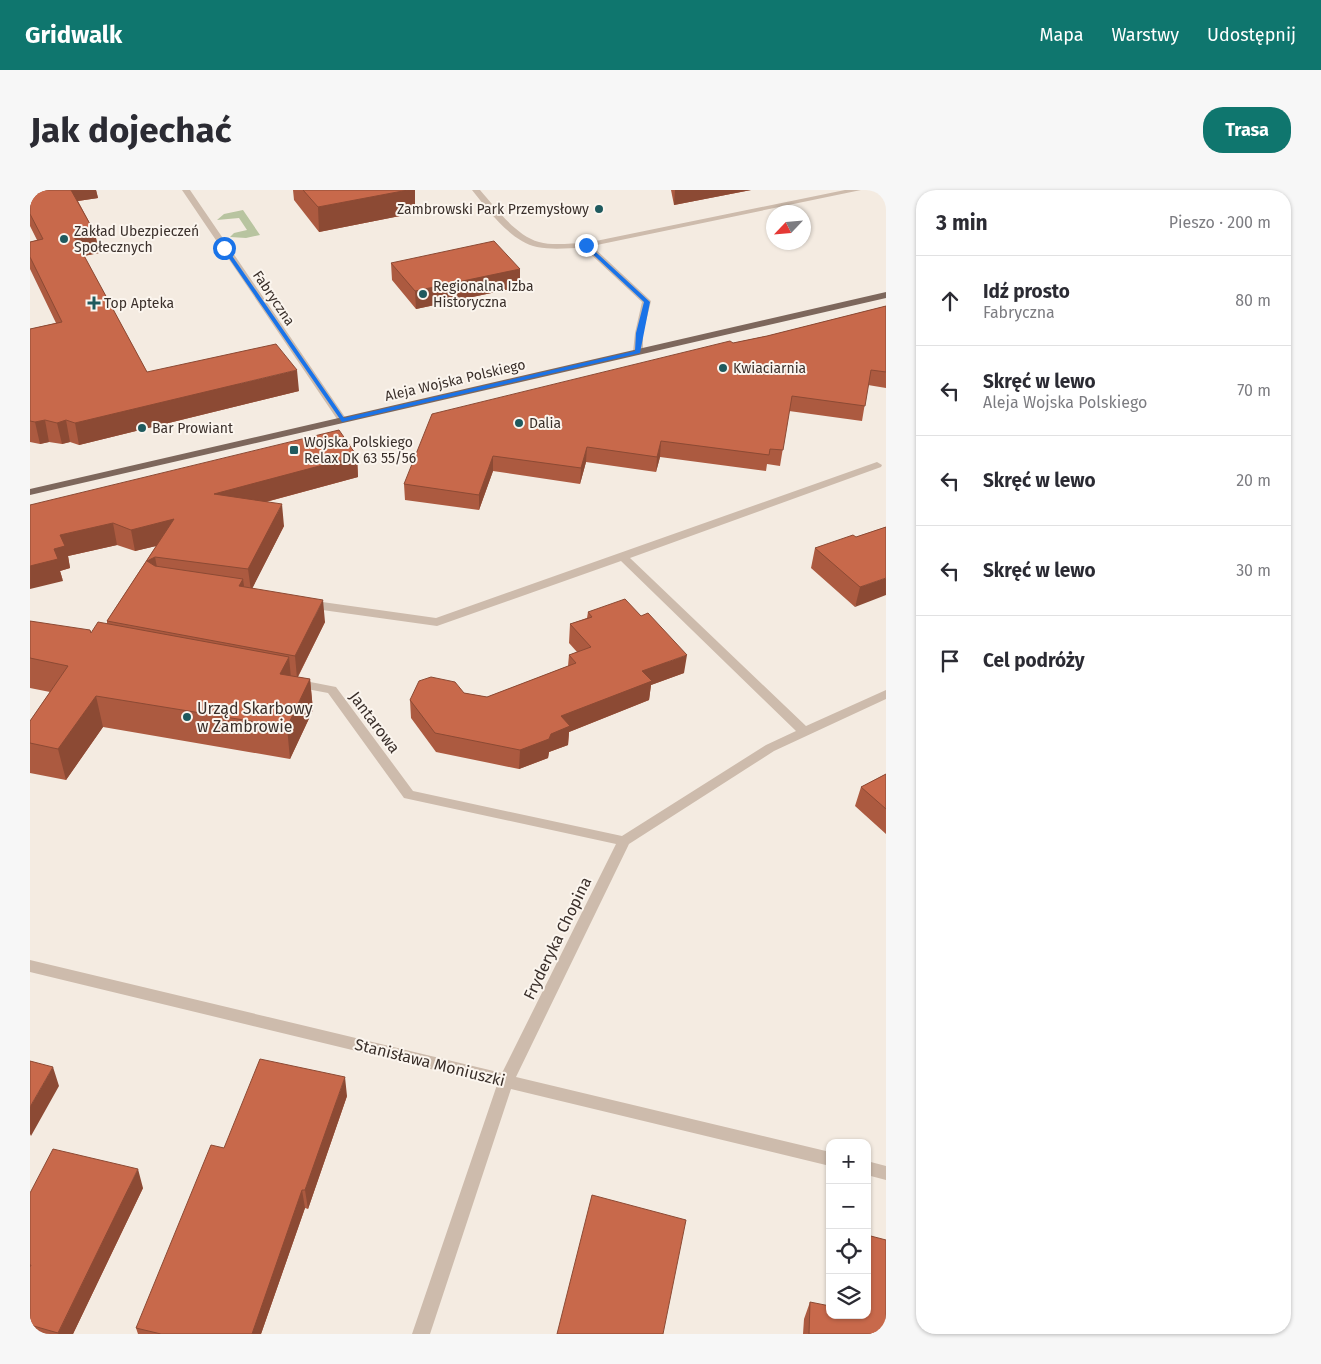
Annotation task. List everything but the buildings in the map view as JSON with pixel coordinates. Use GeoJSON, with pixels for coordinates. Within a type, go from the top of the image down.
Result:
{"type":"FeatureCollection","features":[{"type":"Feature","properties":{"kind":"main road","name":"Aleja Wojska Polskiego"},"geometry":{"type":"LineString","coordinates":[[30,492],[886,295]]}},
{"type":"Feature","properties":{"kind":"street","name":"Fabryczna"},"geometry":{"type":"LineString","coordinates":[[186,190],[277,328],[342,420]]}},
{"type":"Feature","properties":{"kind":"street"},"geometry":{"type":"LineString","coordinates":[[476,190],[516,231],[535,244],[586,245],[857,190]]}},
{"type":"Feature","properties":{"kind":"street"},"geometry":{"type":"LineString","coordinates":[[586,245],[647,302],[639,333],[638,352]]}},
{"type":"Feature","properties":{"kind":"street"},"geometry":{"type":"LineString","coordinates":[[293,602],[437,622],[877,466]]}},
{"type":"Feature","properties":{"kind":"street"},"geometry":{"type":"LineString","coordinates":[[623,557],[804,732]]}},
{"type":"Feature","properties":{"kind":"street","name":"Jantarowa"},"geometry":{"type":"LineString","coordinates":[[283,681],[332,690],[409,795],[624,841]]}},
{"type":"Feature","properties":{"kind":"street"},"geometry":{"type":"LineString","coordinates":[[624,841],[770,748],[886,694]]}},
{"type":"Feature","properties":{"kind":"street","name":"Fryderyka Chopina"},"geometry":{"type":"LineString","coordinates":[[421,1334],[506,1080],[624,841]]}},
{"type":"Feature","properties":{"kind":"street","name":"Stanisława Moniuszki"},"geometry":{"type":"LineString","coordinates":[[30,966],[826,1158]]}},
{"type":"Feature","properties":{"kind":"street"},"geometry":{"type":"LineString","coordinates":[[871,1169],[886,1173]]}},
{"type":"Feature","properties":{"kind":"green space"},"geometry":{"type":"Polygon","coordinates":[[[243,210],[260,235],[246,238],[230,237],[234,233],[247,230],[239,218],[217,220],[224,214],[243,210]]]}},
{"type":"Feature","properties":{"kind":"place","name":"Zambrowski Park Przemysłowy"},"geometry":{"type":"Point","coordinates":[599,209]}},
{"type":"Feature","properties":{"kind":"place","name":"Zakład Ubezpieczeń Społecznych"},"geometry":{"type":"Point","coordinates":[64,239]}},
{"type":"Feature","properties":{"kind":"place","name":"Regionalna Izba Historyczna"},"geometry":{"type":"Point","coordinates":[423,294]}},
{"type":"Feature","properties":{"kind":"place","name":"Top Apteka"},"geometry":{"type":"Point","coordinates":[94,303]}},
{"type":"Feature","properties":{"kind":"place","name":"Kwiaciarnia"},"geometry":{"type":"Point","coordinates":[723,368]}},
{"type":"Feature","properties":{"kind":"place","name":"Dalia"},"geometry":{"type":"Point","coordinates":[519,423]}},
{"type":"Feature","properties":{"kind":"place","name":"Bar Prowiant"},"geometry":{"type":"Point","coordinates":[142,428]}},
{"type":"Feature","properties":{"kind":"place","name":"Wojska Polskiego Relax DK 63 55/56"},"geometry":{"type":"Point","coordinates":[294,450]}},
{"type":"Feature","properties":{"kind":"place","name":"Urząd Skarbowy w Zambrowie"},"geometry":{"type":"Point","coordinates":[187,717]}},
{"type":"Feature","properties":{"kind":"route"},"geometry":{"type":"LineString","coordinates":[[224,248],[328,403],[342,420],[638,352],[639,333],[647,302],[586,245]]}}]}
